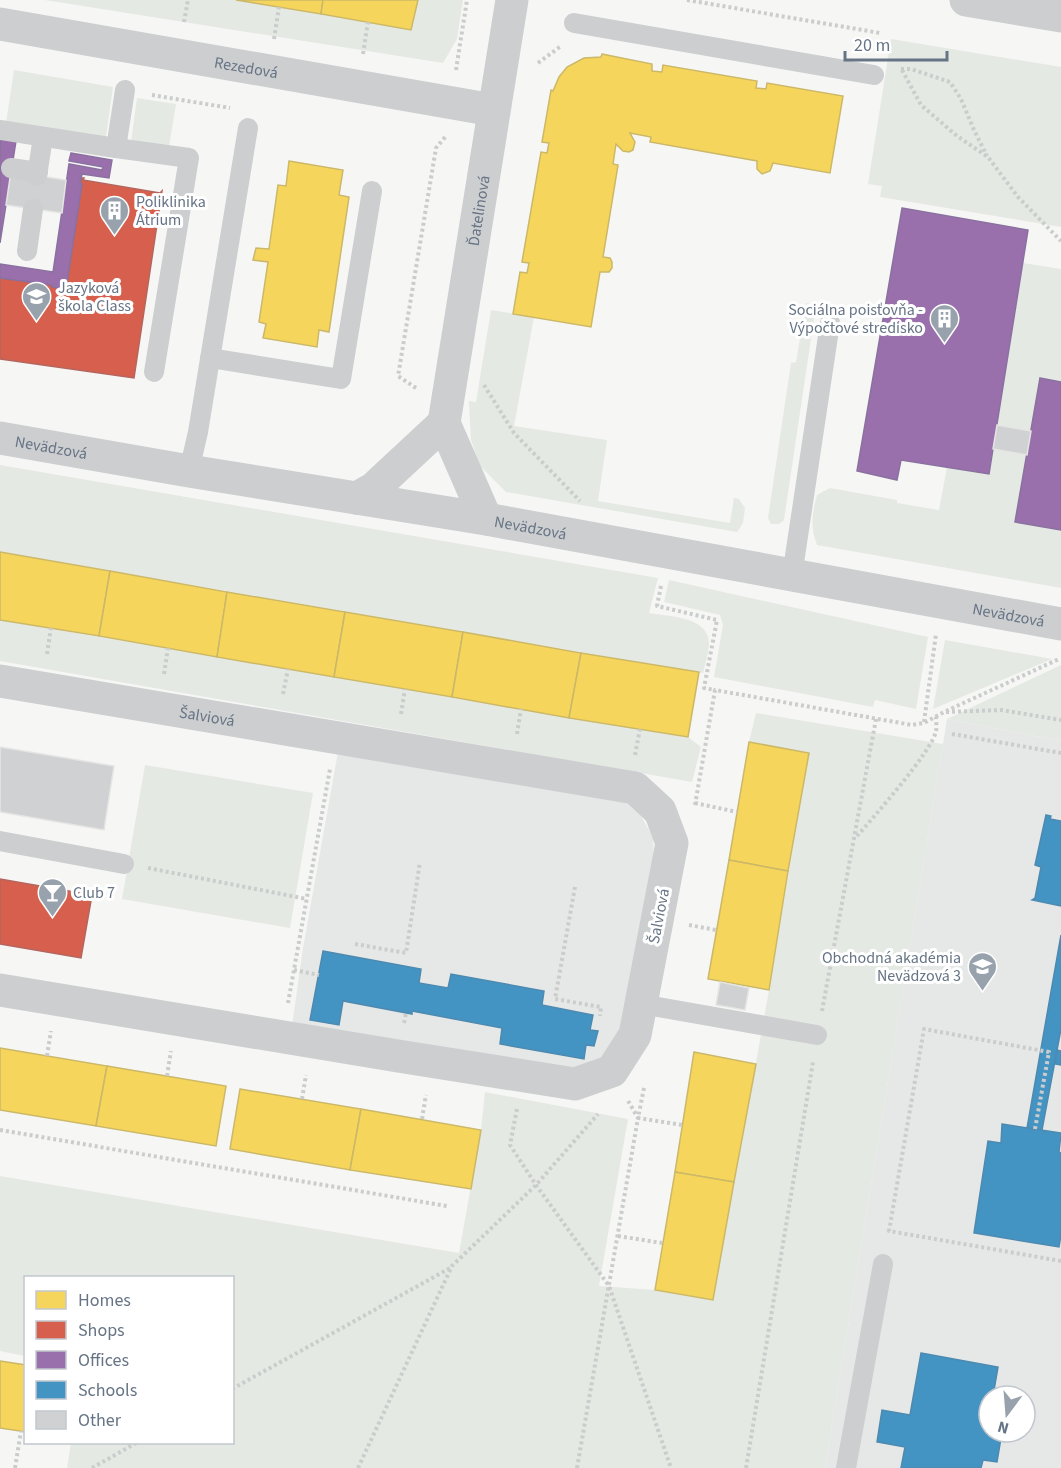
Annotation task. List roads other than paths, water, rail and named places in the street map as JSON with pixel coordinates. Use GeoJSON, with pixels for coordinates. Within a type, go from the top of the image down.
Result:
{"type":"FeatureCollection","features":[{"type":"Feature","properties":{"kind":"street","name":"Ďatelinová"},"geometry":{"type":"LineString","coordinates":[[444,423],[512,0]]}},
{"type":"Feature","properties":{"kind":"street"},"geometry":{"type":"LineString","coordinates":[[966,0],[1061,16]]}},
{"type":"Feature","properties":{"kind":"street","name":"Rezedová"},"geometry":{"type":"LineString","coordinates":[[0,24],[494,110]]}},
{"type":"Feature","properties":{"kind":"street"},"geometry":{"type":"LineString","coordinates":[[357,498],[373,489],[444,423],[486,519]]}},
{"type":"Feature","properties":{"kind":"street","name":"Nevädzová"},"geometry":{"type":"LineString","coordinates":[[0,438],[486,519],[1061,624]]}},
{"type":"Feature","properties":{"kind":"street","name":"Šalviová"},"geometry":{"type":"LineString","coordinates":[[0,681],[635,788],[660,811],[672,843],[635,1035],[612,1071],[575,1084],[0,990]]}},
{"type":"Feature","properties":{"kind":"lane"},"geometry":{"type":"LineString","coordinates":[[574,23],[874,75]]}},
{"type":"Feature","properties":{"kind":"lane"},"geometry":{"type":"LineString","coordinates":[[116,148],[125,90]]}},
{"type":"Feature","properties":{"kind":"lane"},"geometry":{"type":"LineString","coordinates":[[189,471],[198,432],[248,128]]}},
{"type":"Feature","properties":{"kind":"lane"},"geometry":{"type":"LineString","coordinates":[[0,130],[189,158],[154,372]]}},
{"type":"Feature","properties":{"kind":"lane"},"geometry":{"type":"LineString","coordinates":[[12,168],[38,174],[43,137]]}},
{"type":"Feature","properties":{"kind":"lane"},"geometry":{"type":"LineString","coordinates":[[210,358],[341,379],[372,191]]}},
{"type":"Feature","properties":{"kind":"lane"},"geometry":{"type":"LineString","coordinates":[[27,251],[33,209]]}},
{"type":"Feature","properties":{"kind":"lane"},"geometry":{"type":"LineString","coordinates":[[792,576],[830,323]]}},
{"type":"Feature","properties":{"kind":"lane"},"geometry":{"type":"LineString","coordinates":[[0,841],[124,864]]}},
{"type":"Feature","properties":{"kind":"lane"},"geometry":{"type":"LineString","coordinates":[[641,1004],[817,1035]]}},
{"type":"Feature","properties":{"kind":"lane"},"geometry":{"type":"LineString","coordinates":[[846,1468],[883,1264]]}},
{"type":"Feature","properties":{"kind":"place","name":"Poliklinika Átrium"},"geometry":{"type":"Point","coordinates":[115,236]}},
{"type":"Feature","properties":{"kind":"place","name":"Jazyková škola Class"},"geometry":{"type":"Point","coordinates":[37,322]}},
{"type":"Feature","properties":{"kind":"place","name":"Sociálna poisťovňa - Výpočtové stredisko"},"geometry":{"type":"Point","coordinates":[944,344]}},
{"type":"Feature","properties":{"kind":"place","name":"Club 7"},"geometry":{"type":"Point","coordinates":[52,918]}},
{"type":"Feature","properties":{"kind":"place","name":"Obchodná akadémia Nevädzová 3"},"geometry":{"type":"Point","coordinates":[982,992]}}]}
